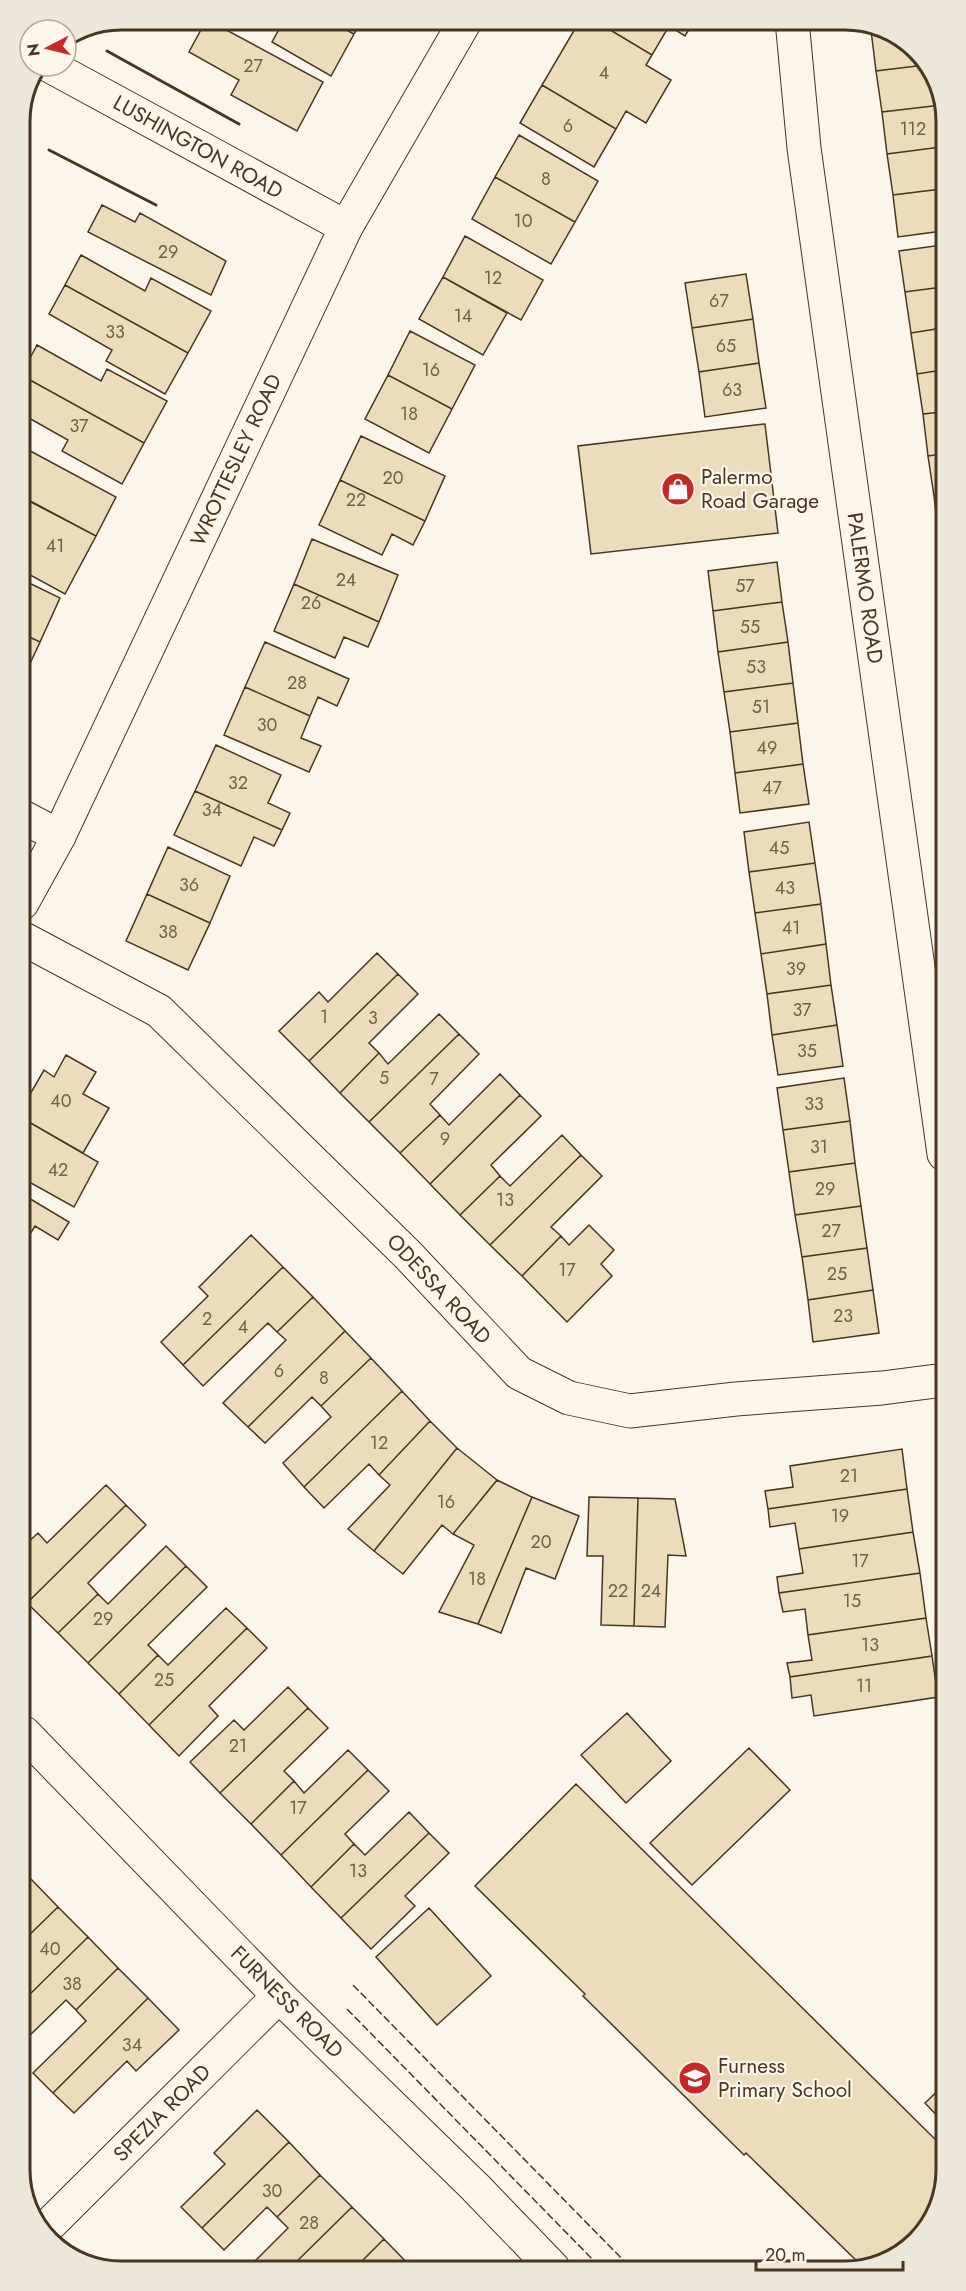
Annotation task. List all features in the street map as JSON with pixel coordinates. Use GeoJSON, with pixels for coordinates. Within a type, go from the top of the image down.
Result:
{"type":"FeatureCollection","features":[{"type":"Feature","properties":{"kind":"street","name":"WROTTESLEY ROAD"},"geometry":{"type":"LineString","coordinates":[[30,889],[59,837],[346,227],[460,30]]}},
{"type":"Feature","properties":{"kind":"street","name":"PALERMO ROAD"},"geometry":{"type":"LineString","coordinates":[[793,30],[806,160],[936,1096]]}},
{"type":"Feature","properties":{"kind":"street","name":"LUSHINGTON ROAD"},"geometry":{"type":"LineString","coordinates":[[72,78],[346,227]]}},
{"type":"Feature","properties":{"kind":"street"},"geometry":{"type":"LineString","coordinates":[[30,821],[59,837]]}},
{"type":"Feature","properties":{"kind":"street","name":"ODESSA ROAD"},"geometry":{"type":"LineString","coordinates":[[30,942],[159,1011],[408,1255],[519,1374],[569,1398],[630,1411],[936,1381]]}},
{"type":"Feature","properties":{"kind":"street","name":"FURNESS ROAD"},"geometry":{"type":"LineString","coordinates":[[30,1739],[279,1996],[475,2187],[546,2261]]}},
{"type":"Feature","properties":{"kind":"street","name":"SPEZIA ROAD"},"geometry":{"type":"LineString","coordinates":[[48,2225],[279,1996]]}},
{"type":"Feature","properties":{"kind":"building"},"geometry":{"type":"Polygon","coordinates":[[[201,30],[226,30],[323,82],[297,131],[231,95],[239,80],[189,52],[201,30]]]}},
{"type":"Feature","properties":{"kind":"building"},"geometry":{"type":"Polygon","coordinates":[[[276,30],[346,30],[354,34],[331,76],[272,42],[278,31],[276,30]]]}},
{"type":"Feature","properties":{"kind":"building"},"geometry":{"type":"Polygon","coordinates":[[[574,30],[610,30],[652,55],[646,65],[671,80],[646,123],[626,111],[616,129],[542,85],[574,30]]]}},
{"type":"Feature","properties":{"kind":"building"},"geometry":{"type":"Polygon","coordinates":[[[610,30],[667,30],[652,55],[610,30]]]}},
{"type":"Feature","properties":{"kind":"building"},"geometry":{"type":"Polygon","coordinates":[[[675,30],[689,30],[685,36],[675,30]]]}},
{"type":"Feature","properties":{"kind":"building"},"geometry":{"type":"Polygon","coordinates":[[[871,34],[891,42],[918,66],[876,71],[871,34]]]}},
{"type":"Feature","properties":{"kind":"building"},"geometry":{"type":"Polygon","coordinates":[[[918,66],[927,81],[934,106],[882,112],[876,71],[918,66]]]}},
{"type":"Feature","properties":{"kind":"building"},"geometry":{"type":"Polygon","coordinates":[[[542,85],[616,129],[594,167],[520,123],[542,85]]]}},
{"type":"Feature","properties":{"kind":"building"},"geometry":{"type":"Polygon","coordinates":[[[934,106],[936,148],[887,154],[882,112],[934,106]]]}},
{"type":"Feature","properties":{"kind":"building"},"geometry":{"type":"Polygon","coordinates":[[[519,135],[598,181],[575,222],[495,177],[519,135]]]}},
{"type":"Feature","properties":{"kind":"building"},"geometry":{"type":"Polygon","coordinates":[[[936,148],[936,190],[893,195],[887,154],[936,148]]]}},
{"type":"Feature","properties":{"kind":"building"},"geometry":{"type":"Polygon","coordinates":[[[495,177],[575,222],[551,264],[472,219],[495,177]]]}},
{"type":"Feature","properties":{"kind":"building"},"geometry":{"type":"Polygon","coordinates":[[[936,190],[936,232],[898,237],[893,195],[936,190]]]}},
{"type":"Feature","properties":{"kind":"building"},"geometry":{"type":"Polygon","coordinates":[[[102,205],[135,222],[140,213],[226,261],[211,295],[88,232],[102,205]]]}},
{"type":"Feature","properties":{"kind":"building"},"geometry":{"type":"Polygon","coordinates":[[[465,236],[543,280],[521,320],[443,277],[465,236]]]}},
{"type":"Feature","properties":{"kind":"building"},"geometry":{"type":"Polygon","coordinates":[[[936,246],[936,288],[905,292],[899,251],[936,246]]]}},
{"type":"Feature","properties":{"kind":"building"},"geometry":{"type":"Polygon","coordinates":[[[81,255],[145,291],[151,278],[211,311],[188,353],[65,285],[81,255]]]}},
{"type":"Feature","properties":{"kind":"building"},"geometry":{"type":"Polygon","coordinates":[[[746,274],[753,319],[692,328],[685,283],[746,274]]]}},
{"type":"Feature","properties":{"kind":"building"},"geometry":{"type":"Polygon","coordinates":[[[443,277],[507,313],[483,355],[419,319],[443,277]]]}},
{"type":"Feature","properties":{"kind":"building"},"geometry":{"type":"Polygon","coordinates":[[[65,285],[188,353],[165,394],[106,361],[112,350],[49,314],[65,285]]]}},
{"type":"Feature","properties":{"kind":"building"},"geometry":{"type":"Polygon","coordinates":[[[936,288],[936,329],[911,333],[905,292],[936,288]]]}},
{"type":"Feature","properties":{"kind":"building"},"geometry":{"type":"Polygon","coordinates":[[[753,319],[759,363],[699,372],[692,328],[753,319]]]}},
{"type":"Feature","properties":{"kind":"building"},"geometry":{"type":"Polygon","coordinates":[[[936,329],[936,371],[917,374],[911,333],[936,329]]]}},
{"type":"Feature","properties":{"kind":"building"},"geometry":{"type":"Polygon","coordinates":[[[410,331],[475,365],[452,409],[388,375],[410,331]]]}},
{"type":"Feature","properties":{"kind":"building"},"geometry":{"type":"Polygon","coordinates":[[[37,345],[101,381],[107,369],[167,401],[144,443],[30,380],[30,358],[37,345]]]}},
{"type":"Feature","properties":{"kind":"building"},"geometry":{"type":"Polygon","coordinates":[[[759,363],[766,408],[705,417],[699,372],[759,363]]]}},
{"type":"Feature","properties":{"kind":"building"},"geometry":{"type":"Polygon","coordinates":[[[936,371],[936,413],[923,414],[917,374],[936,371]]]}},
{"type":"Feature","properties":{"kind":"building"},"geometry":{"type":"Polygon","coordinates":[[[388,375],[452,409],[429,453],[365,419],[388,375]]]}},
{"type":"Feature","properties":{"kind":"building"},"geometry":{"type":"Polygon","coordinates":[[[30,380],[144,443],[122,484],[62,451],[68,440],[30,419],[30,380]]]}},
{"type":"Feature","properties":{"kind":"building"},"geometry":{"type":"Polygon","coordinates":[[[936,413],[936,455],[928,456],[923,414],[936,413]]]}},
{"type":"Feature","properties":{"kind":"building","name":"Palermo Road Garage"},"geometry":{"type":"Polygon","coordinates":[[[765,424],[778,533],[591,554],[578,446],[765,424]]]}},
{"type":"Feature","properties":{"kind":"building"},"geometry":{"type":"Polygon","coordinates":[[[361,436],[445,476],[425,521],[340,480],[361,436]]]}},
{"type":"Feature","properties":{"kind":"building"},"geometry":{"type":"Polygon","coordinates":[[[30,451],[116,497],[96,536],[30,501],[30,451]]]}},
{"type":"Feature","properties":{"kind":"building"},"geometry":{"type":"Polygon","coordinates":[[[936,455],[936,496],[934,496],[928,456],[936,455]]]}},
{"type":"Feature","properties":{"kind":"building"},"geometry":{"type":"Polygon","coordinates":[[[340,480],[425,521],[413,545],[392,534],[382,555],[319,525],[340,480]]]}},
{"type":"Feature","properties":{"kind":"building"},"geometry":{"type":"Polygon","coordinates":[[[30,502],[96,536],[65,594],[30,575],[30,502]]]}},
{"type":"Feature","properties":{"kind":"building"},"geometry":{"type":"Polygon","coordinates":[[[312,539],[398,575],[379,622],[294,584],[312,539]]]}},
{"type":"Feature","properties":{"kind":"building"},"geometry":{"type":"Polygon","coordinates":[[[777,562],[782,602],[713,611],[708,571],[777,562]]]}},
{"type":"Feature","properties":{"kind":"building"},"geometry":{"type":"Polygon","coordinates":[[[30,583],[60,598],[40,642],[30,637],[30,583]]]}},
{"type":"Feature","properties":{"kind":"building"},"geometry":{"type":"Polygon","coordinates":[[[294,584],[379,622],[368,647],[344,637],[335,658],[274,631],[294,584]]]}},
{"type":"Feature","properties":{"kind":"building"},"geometry":{"type":"Polygon","coordinates":[[[782,602],[788,642],[718,652],[713,611],[782,602]]]}},
{"type":"Feature","properties":{"kind":"building"},"geometry":{"type":"Polygon","coordinates":[[[30,637],[40,642],[30,664],[30,637]]]}},
{"type":"Feature","properties":{"kind":"building"},"geometry":{"type":"Polygon","coordinates":[[[265,642],[349,679],[337,706],[318,697],[310,716],[245,687],[265,642]]]}},
{"type":"Feature","properties":{"kind":"building"},"geometry":{"type":"Polygon","coordinates":[[[788,642],[793,683],[724,692],[718,652],[788,642]]]}},
{"type":"Feature","properties":{"kind":"building"},"geometry":{"type":"Polygon","coordinates":[[[793,683],[798,723],[730,732],[724,692],[793,683]]]}},
{"type":"Feature","properties":{"kind":"building"},"geometry":{"type":"Polygon","coordinates":[[[245,687],[310,716],[301,738],[321,746],[309,772],[224,735],[245,687]]]}},
{"type":"Feature","properties":{"kind":"building"},"geometry":{"type":"Polygon","coordinates":[[[798,723],[803,764],[735,773],[730,732],[798,723]]]}},
{"type":"Feature","properties":{"kind":"building"},"geometry":{"type":"Polygon","coordinates":[[[216,745],[281,775],[268,803],[290,813],[282,830],[195,791],[216,745]]]}},
{"type":"Feature","properties":{"kind":"building"},"geometry":{"type":"Polygon","coordinates":[[[803,764],[809,804],[740,813],[735,773],[803,764]]]}},
{"type":"Feature","properties":{"kind":"building"},"geometry":{"type":"Polygon","coordinates":[[[195,791],[282,830],[274,846],[254,837],[241,866],[174,835],[195,791]]]}},
{"type":"Feature","properties":{"kind":"building"},"geometry":{"type":"Polygon","coordinates":[[[809,822],[815,863],[749,872],[744,832],[809,822]]]}},
{"type":"Feature","properties":{"kind":"building"},"geometry":{"type":"Polygon","coordinates":[[[168,847],[230,876],[210,923],[147,894],[168,847]]]}},
{"type":"Feature","properties":{"kind":"building"},"geometry":{"type":"Polygon","coordinates":[[[815,863],[821,904],[755,913],[749,872],[815,863]]]}},
{"type":"Feature","properties":{"kind":"building"},"geometry":{"type":"Polygon","coordinates":[[[147,894],[210,923],[188,970],[126,941],[147,894]]]}},
{"type":"Feature","properties":{"kind":"building"},"geometry":{"type":"Polygon","coordinates":[[[821,904],[826,944],[761,954],[755,913],[821,904]]]}},
{"type":"Feature","properties":{"kind":"building"},"geometry":{"type":"Polygon","coordinates":[[[826,944],[831,985],[767,994],[761,954],[826,944]]]}},
{"type":"Feature","properties":{"kind":"building"},"geometry":{"type":"Polygon","coordinates":[[[377,953],[398,974],[309,1061],[279,1031],[319,992],[328,1002],[377,953]]]}},
{"type":"Feature","properties":{"kind":"building"},"geometry":{"type":"Polygon","coordinates":[[[398,974],[418,994],[369,1043],[379,1053],[340,1093],[309,1061],[398,974]]]}},
{"type":"Feature","properties":{"kind":"building"},"geometry":{"type":"Polygon","coordinates":[[[831,985],[837,1025],[772,1035],[767,994],[831,985]]]}},
{"type":"Feature","properties":{"kind":"building"},"geometry":{"type":"Polygon","coordinates":[[[439,1014],[459,1034],[369,1122],[340,1093],[379,1053],[388,1064],[439,1014]]]}},
{"type":"Feature","properties":{"kind":"building"},"geometry":{"type":"Polygon","coordinates":[[[837,1025],[843,1066],[778,1075],[772,1035],[837,1025]]]}},
{"type":"Feature","properties":{"kind":"building"},"geometry":{"type":"Polygon","coordinates":[[[459,1034],[479,1054],[430,1104],[440,1115],[400,1153],[369,1122],[459,1034]]]}},
{"type":"Feature","properties":{"kind":"building"},"geometry":{"type":"Polygon","coordinates":[[[66,1055],[96,1072],[83,1094],[109,1108],[83,1153],[30,1123],[30,1094],[44,1070],[54,1077],[66,1055]]]}},
{"type":"Feature","properties":{"kind":"building"},"geometry":{"type":"Polygon","coordinates":[[[500,1074],[520,1095],[430,1184],[400,1153],[440,1115],[449,1125],[500,1074]]]}},
{"type":"Feature","properties":{"kind":"building"},"geometry":{"type":"Polygon","coordinates":[[[844,1078],[850,1121],[783,1130],[777,1088],[844,1078]]]}},
{"type":"Feature","properties":{"kind":"building"},"geometry":{"type":"Polygon","coordinates":[[[520,1095],[541,1116],[491,1165],[500,1176],[460,1215],[430,1184],[520,1095]]]}},
{"type":"Feature","properties":{"kind":"building"},"geometry":{"type":"Polygon","coordinates":[[[850,1121],[855,1163],[789,1172],[783,1130],[850,1121]]]}},
{"type":"Feature","properties":{"kind":"building"},"geometry":{"type":"Polygon","coordinates":[[[30,1123],[98,1162],[74,1207],[30,1182],[30,1123]]]}},
{"type":"Feature","properties":{"kind":"building"},"geometry":{"type":"Polygon","coordinates":[[[562,1135],[581,1155],[490,1245],[460,1215],[500,1176],[510,1186],[562,1135]]]}},
{"type":"Feature","properties":{"kind":"building"},"geometry":{"type":"Polygon","coordinates":[[[581,1155],[602,1176],[551,1227],[561,1236],[522,1276],[490,1245],[581,1155]]]}},
{"type":"Feature","properties":{"kind":"building"},"geometry":{"type":"Polygon","coordinates":[[[855,1163],[861,1206],[795,1215],[789,1172],[855,1163]]]}},
{"type":"Feature","properties":{"kind":"building"},"geometry":{"type":"Polygon","coordinates":[[[30,1199],[69,1222],[58,1240],[35,1226],[30,1234],[30,1199]]]}},
{"type":"Feature","properties":{"kind":"building"},"geometry":{"type":"Polygon","coordinates":[[[861,1206],[867,1248],[802,1257],[795,1215],[861,1206]]]}},
{"type":"Feature","properties":{"kind":"building"},"geometry":{"type":"Polygon","coordinates":[[[589,1225],[614,1250],[601,1264],[612,1276],[567,1322],[522,1276],[561,1236],[569,1245],[589,1225]]]}},
{"type":"Feature","properties":{"kind":"building"},"geometry":{"type":"Polygon","coordinates":[[[251,1235],[283,1267],[183,1365],[161,1342],[208,1296],[199,1287],[251,1235]]]}},
{"type":"Feature","properties":{"kind":"building"},"geometry":{"type":"Polygon","coordinates":[[[867,1248],[873,1290],[808,1300],[802,1257],[867,1248]]]}},
{"type":"Feature","properties":{"kind":"building"},"geometry":{"type":"Polygon","coordinates":[[[283,1267],[313,1297],[277,1332],[268,1323],[203,1386],[183,1365],[283,1267]]]}},
{"type":"Feature","properties":{"kind":"building"},"geometry":{"type":"Polygon","coordinates":[[[873,1290],[879,1333],[813,1342],[808,1300],[873,1290]]]}},
{"type":"Feature","properties":{"kind":"building"},"geometry":{"type":"Polygon","coordinates":[[[313,1297],[345,1331],[248,1427],[223,1403],[286,1340],[277,1332],[313,1297]]]}},
{"type":"Feature","properties":{"kind":"building"},"geometry":{"type":"Polygon","coordinates":[[[345,1331],[371,1358],[321,1406],[312,1397],[265,1443],[248,1427],[345,1331]]]}},
{"type":"Feature","properties":{"kind":"building"},"geometry":{"type":"Polygon","coordinates":[[[371,1358],[402,1391],[304,1487],[283,1463],[331,1417],[321,1406],[371,1358]]]}},
{"type":"Feature","properties":{"kind":"building"},"geometry":{"type":"Polygon","coordinates":[[[402,1391],[430,1421],[379,1475],[369,1464],[324,1508],[304,1487],[402,1391]]]}},
{"type":"Feature","properties":{"kind":"building"},"geometry":{"type":"Polygon","coordinates":[[[430,1421],[457,1448],[374,1551],[348,1529],[390,1485],[379,1475],[430,1421]]]}},
{"type":"Feature","properties":{"kind":"building"},"geometry":{"type":"Polygon","coordinates":[[[457,1448],[497,1480],[453,1534],[442,1525],[403,1574],[374,1551],[457,1448]]]}},
{"type":"Feature","properties":{"kind":"building"},"geometry":{"type":"Polygon","coordinates":[[[902,1449],[907,1489],[768,1509],[765,1491],[793,1487],[790,1466],[902,1449]]]}},
{"type":"Feature","properties":{"kind":"building"},"geometry":{"type":"Polygon","coordinates":[[[497,1480],[532,1497],[478,1624],[439,1612],[474,1545],[453,1534],[497,1480]]]}},
{"type":"Feature","properties":{"kind":"building"},"geometry":{"type":"Polygon","coordinates":[[[106,1485],[126,1505],[30,1600],[30,1540],[38,1533],[47,1543],[106,1485]]]}},
{"type":"Feature","properties":{"kind":"building"},"geometry":{"type":"Polygon","coordinates":[[[907,1489],[913,1532],[799,1549],[795,1523],[770,1527],[768,1509],[907,1489]]]}},
{"type":"Feature","properties":{"kind":"building"},"geometry":{"type":"Polygon","coordinates":[[[532,1497],[579,1516],[555,1579],[526,1568],[501,1633],[478,1624],[532,1497]]]}},
{"type":"Feature","properties":{"kind":"building"},"geometry":{"type":"Polygon","coordinates":[[[589,1497],[638,1498],[634,1626],[601,1625],[603,1556],[587,1556],[589,1497]]]}},
{"type":"Feature","properties":{"kind":"building"},"geometry":{"type":"Polygon","coordinates":[[[638,1498],[675,1499],[686,1556],[668,1555],[665,1627],[634,1626],[638,1498]]]}},
{"type":"Feature","properties":{"kind":"building"},"geometry":{"type":"Polygon","coordinates":[[[126,1505],[146,1525],[88,1583],[98,1594],[58,1633],[30,1606],[30,1600],[126,1505]]]}},
{"type":"Feature","properties":{"kind":"building"},"geometry":{"type":"Polygon","coordinates":[[[913,1532],[920,1573],[779,1593],[777,1577],[803,1573],[799,1549],[913,1532]]]}},
{"type":"Feature","properties":{"kind":"building"},"geometry":{"type":"Polygon","coordinates":[[[166,1546],[186,1566],[88,1663],[58,1633],[98,1594],[108,1604],[166,1546]]]}},
{"type":"Feature","properties":{"kind":"building"},"geometry":{"type":"Polygon","coordinates":[[[186,1566],[207,1587],[148,1645],[158,1655],[119,1694],[88,1663],[186,1566]]]}},
{"type":"Feature","properties":{"kind":"building"},"geometry":{"type":"Polygon","coordinates":[[[920,1573],[926,1618],[808,1635],[805,1609],[783,1612],[779,1593],[920,1573]]]}},
{"type":"Feature","properties":{"kind":"building"},"geometry":{"type":"Polygon","coordinates":[[[226,1608],[247,1628],[149,1725],[119,1694],[158,1655],[168,1665],[226,1608]]]}},
{"type":"Feature","properties":{"kind":"building"},"geometry":{"type":"Polygon","coordinates":[[[926,1618],[932,1656],[790,1677],[787,1663],[812,1660],[808,1635],[926,1618]]]}},
{"type":"Feature","properties":{"kind":"building"},"geometry":{"type":"Polygon","coordinates":[[[247,1628],[267,1648],[209,1706],[218,1716],[179,1756],[149,1725],[247,1628]]]}},
{"type":"Feature","properties":{"kind":"building"},"geometry":{"type":"Polygon","coordinates":[[[932,1656],[936,1697],[814,1716],[811,1695],[792,1698],[790,1677],[932,1656]]]}},
{"type":"Feature","properties":{"kind":"building"},"geometry":{"type":"Polygon","coordinates":[[[288,1687],[308,1708],[220,1793],[190,1762],[234,1720],[244,1730],[288,1687]]]}},
{"type":"Feature","properties":{"kind":"building"},"geometry":{"type":"Polygon","coordinates":[[[308,1708],[328,1728],[284,1771],[294,1781],[251,1824],[220,1793],[308,1708]]]}},
{"type":"Feature","properties":{"kind":"building"},"geometry":{"type":"Polygon","coordinates":[[[627,1713],[671,1761],[626,1803],[581,1755],[627,1713]]]}},
{"type":"Feature","properties":{"kind":"building"},"geometry":{"type":"Polygon","coordinates":[[[749,1748],[790,1790],[692,1885],[650,1843],[749,1748]]]}},
{"type":"Feature","properties":{"kind":"building"},"geometry":{"type":"Polygon","coordinates":[[[348,1750],[368,1770],[281,1855],[251,1824],[294,1781],[304,1793],[348,1750]]]}},
{"type":"Feature","properties":{"kind":"building"},"geometry":{"type":"Polygon","coordinates":[[[368,1770],[389,1791],[345,1834],[354,1844],[311,1887],[281,1855],[368,1770]]]}},
{"type":"Feature","properties":{"kind":"building"},"geometry":{"type":"Polygon","coordinates":[[[576,1784],[936,2140],[933,2194],[921,2221],[914,2230],[891,2249],[875,2256],[856,2260],[746,2153],[744,2155],[475,1886],[576,1784]]]}},
{"type":"Feature","properties":{"kind":"building"},"geometry":{"type":"Polygon","coordinates":[[[409,1812],[429,1833],[341,1918],[311,1887],[354,1844],[365,1855],[409,1812]]]}},
{"type":"Feature","properties":{"kind":"building"},"geometry":{"type":"Polygon","coordinates":[[[429,1833],[449,1853],[405,1896],[415,1906],[371,1949],[341,1918],[429,1833]]]}},
{"type":"Feature","properties":{"kind":"building"},"geometry":{"type":"Polygon","coordinates":[[[30,1878],[58,1907],[30,1934],[30,1878]]]}},
{"type":"Feature","properties":{"kind":"building"},"geometry":{"type":"Polygon","coordinates":[[[58,1907],[88,1937],[30,1994],[30,1934],[58,1907]]]}},
{"type":"Feature","properties":{"kind":"building"},"geometry":{"type":"Polygon","coordinates":[[[429,1908],[491,1976],[437,2025],[376,1957],[429,1908]]]}},
{"type":"Feature","properties":{"kind":"building"},"geometry":{"type":"Polygon","coordinates":[[[88,1937],[118,1968],[76,2010],[66,2000],[30,2035],[30,1994],[88,1937]]]}},
{"type":"Feature","properties":{"kind":"building"},"geometry":{"type":"Polygon","coordinates":[[[118,1968],[148,1998],[53,2093],[33,2073],[86,2021],[76,2010],[118,1968]]]}},
{"type":"Feature","properties":{"kind":"building"},"geometry":{"type":"Polygon","coordinates":[[[148,1998],[179,2030],[136,2071],[127,2061],[74,2113],[53,2093],[148,1998]]]}},
{"type":"Feature","properties":{"kind":"building"},"geometry":{"type":"Polygon","coordinates":[[[936,2093],[936,2115],[925,2103],[936,2093]]]}},
{"type":"Feature","properties":{"kind":"building"},"geometry":{"type":"Polygon","coordinates":[[[257,2110],[289,2142],[202,2228],[181,2207],[225,2164],[214,2153],[257,2110]]]}},
{"type":"Feature","properties":{"kind":"building"},"geometry":{"type":"Polygon","coordinates":[[[289,2142],[320,2175],[277,2217],[267,2207],[224,2250],[202,2228],[289,2142]]]}},
{"type":"Feature","properties":{"kind":"building"},"geometry":{"type":"Polygon","coordinates":[[[320,2175],[352,2207],[297,2261],[255,2261],[288,2228],[277,2217],[320,2175]]]}},
{"type":"Feature","properties":{"kind":"building"},"geometry":{"type":"Polygon","coordinates":[[[352,2207],[384,2239],[362,2261],[297,2261],[352,2207]]]}},
{"type":"Feature","properties":{"kind":"building"},"geometry":{"type":"Polygon","coordinates":[[[384,2239],[405,2261],[362,2261],[384,2239]]]}},
{"type":"Feature","properties":{"kind":"fence"},"geometry":{"type":"LineString","coordinates":[[353,1985],[624,2261]]}},
{"type":"Feature","properties":{"kind":"fence"},"geometry":{"type":"LineString","coordinates":[[347,2009],[594,2261]]}},
{"type":"Feature","properties":{"kind":"wall"},"geometry":{"type":"LineString","coordinates":[[107,51],[239,124]]}},
{"type":"Feature","properties":{"kind":"wall"},"geometry":{"type":"LineString","coordinates":[[49,150],[156,205]]}},
{"type":"Feature","properties":{"kind":"place","name":"Palermo Road Garage"},"geometry":{"type":"Point","coordinates":[678,489]}},
{"type":"Feature","properties":{"kind":"place","name":"Furness Primary School"},"geometry":{"type":"Point","coordinates":[695,2078]}}]}
